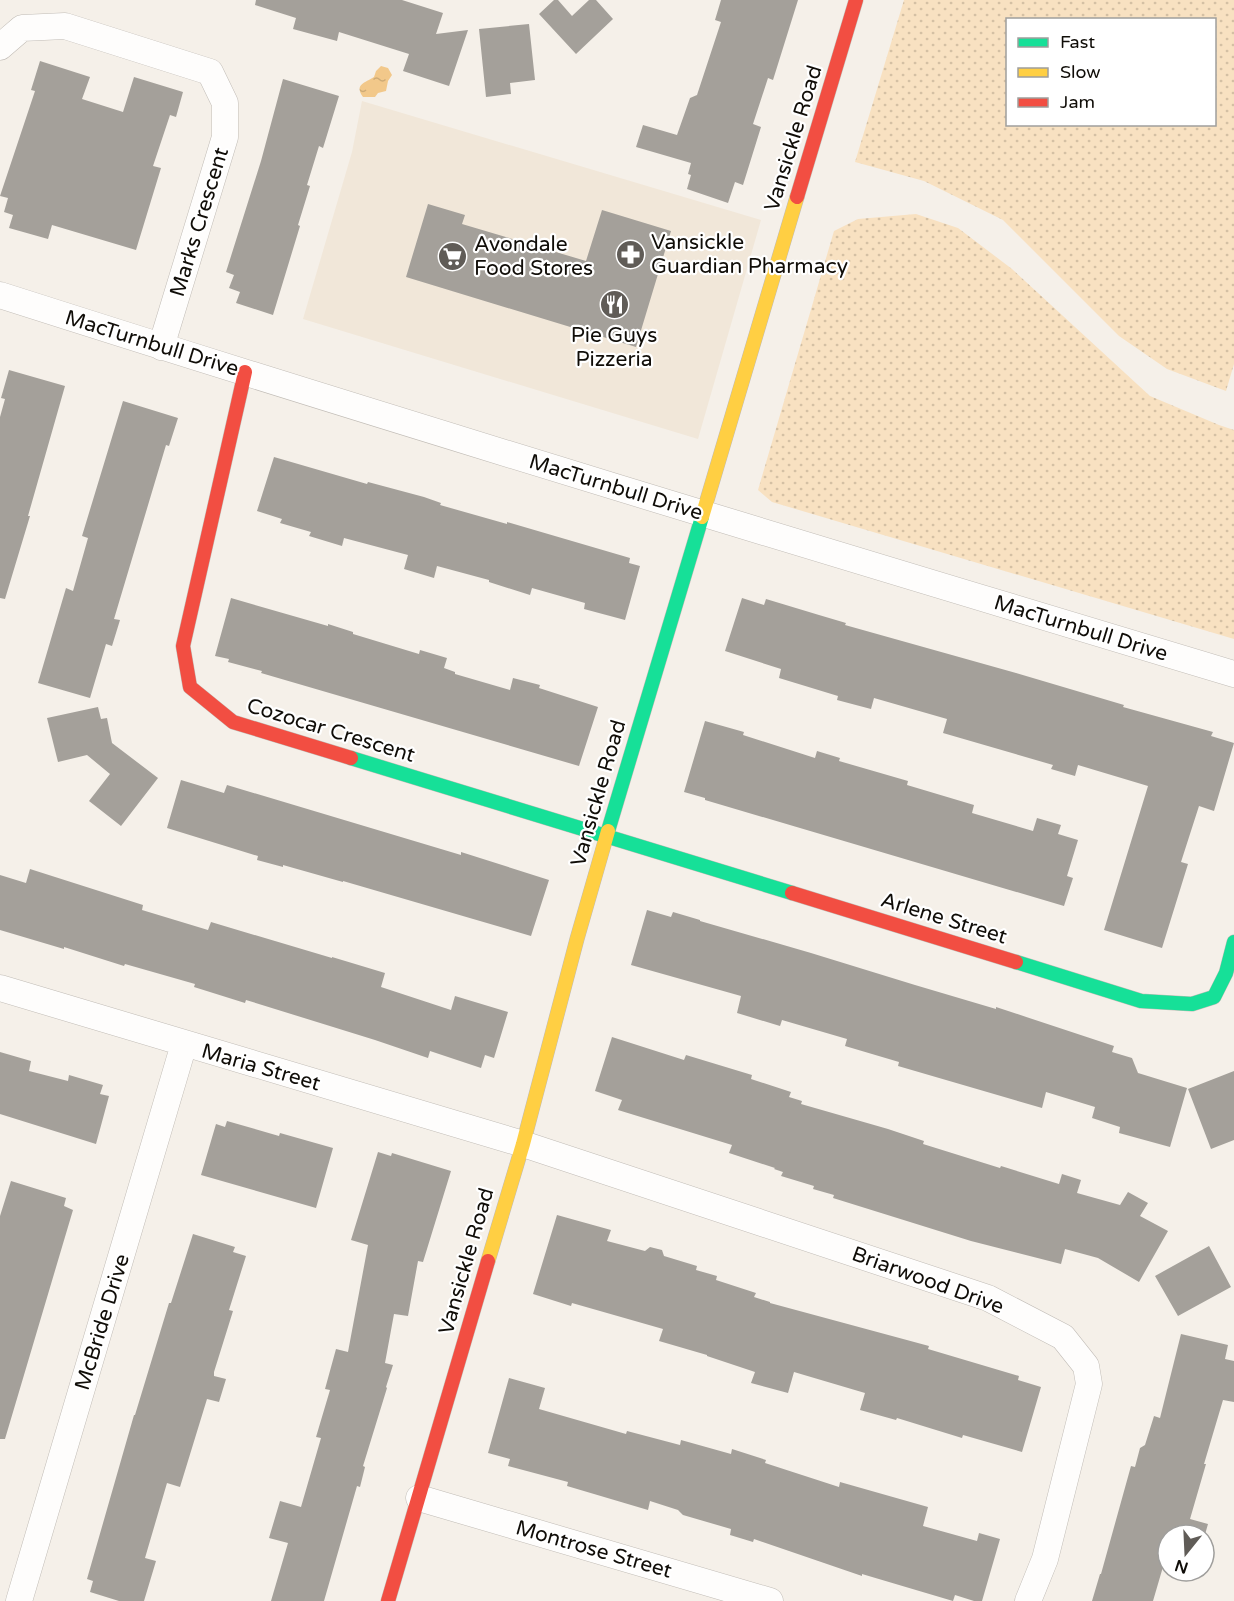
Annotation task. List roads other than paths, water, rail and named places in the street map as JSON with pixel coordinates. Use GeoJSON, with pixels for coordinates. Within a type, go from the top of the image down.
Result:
{"type":"FeatureCollection","features":[{"type":"Feature","properties":{"kind":"street","name":"Vansickle Road"},"geometry":{"type":"LineString","coordinates":[[388,1601],[523,1144],[574,950],[607,836],[856,0]]}},
{"type":"Feature","properties":{"kind":"street","name":"Marks Crescent"},"geometry":{"type":"LineString","coordinates":[[0,47],[22,28],[65,26],[210,72],[225,103],[225,137],[161,347]]}},
{"type":"Feature","properties":{"kind":"street","name":"MacTurnbull Drive"},"geometry":{"type":"LineString","coordinates":[[0,295],[703,514],[1234,674]]}},
{"type":"Feature","properties":{"kind":"street","name":"Cozocar Crescent"},"geometry":{"type":"LineString","coordinates":[[245,372],[183,646],[190,687],[233,723],[607,836]]}},
{"type":"Feature","properties":{"kind":"street","name":"Arlene Street"},"geometry":{"type":"LineString","coordinates":[[607,836],[1141,1001],[1192,1004],[1214,997],[1226,973],[1234,942]]}},
{"type":"Feature","properties":{"kind":"street","name":"Maria Street"},"geometry":{"type":"LineString","coordinates":[[0,988],[523,1144]]}},
{"type":"Feature","properties":{"kind":"street","name":"McBride Drive"},"geometry":{"type":"LineString","coordinates":[[19,1601],[184,1044]]}},
{"type":"Feature","properties":{"kind":"street","name":"Briarwood Drive"},"geometry":{"type":"LineString","coordinates":[[523,1144],[988,1298],[1063,1337],[1086,1366],[1089,1384],[1045,1559],[1028,1601]]}},
{"type":"Feature","properties":{"kind":"street","name":"Montrose Street"},"geometry":{"type":"LineString","coordinates":[[419,1498],[770,1601]]}},
{"type":"Feature","properties":{"kind":"water"},"geometry":{"type":"Polygon","coordinates":[[[381,66],[388,68],[392,75],[386,91],[378,93],[375,97],[363,97],[360,87],[374,77],[381,66]]]}},
{"type":"Feature","properties":{"kind":"place","name":"Vansickle Guardian Pharmacy"},"geometry":{"type":"Point","coordinates":[630,254]}},
{"type":"Feature","properties":{"kind":"place","name":"Avondale Food Stores"},"geometry":{"type":"Point","coordinates":[453,256]}},
{"type":"Feature","properties":{"kind":"place","name":"Pie Guys Pizzeria"},"geometry":{"type":"Point","coordinates":[614,304]}}]}
